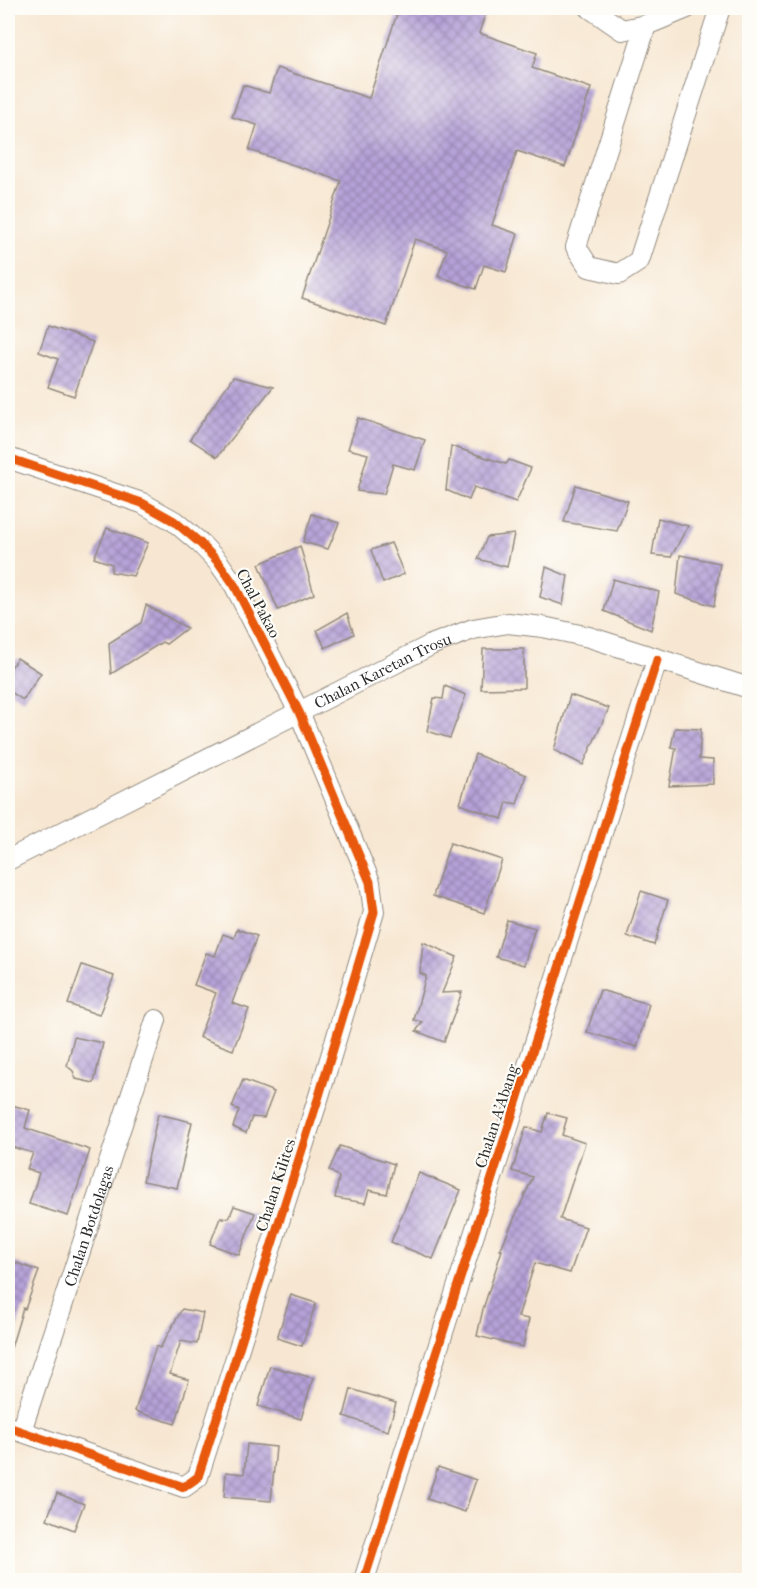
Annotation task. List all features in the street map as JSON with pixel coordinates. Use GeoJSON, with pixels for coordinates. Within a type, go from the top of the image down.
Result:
{"type":"FeatureCollection","features":[{"type":"Feature","properties":{"kind":"street"},"geometry":{"type":"LineString","coordinates":[[590,8],[622,30],[646,25],[687,8]]}},
{"type":"Feature","properties":{"kind":"street"},"geometry":{"type":"LineString","coordinates":[[646,25],[576,247],[589,267],[619,274],[639,261],[719,10],[694,8]]}},
{"type":"Feature","properties":{"kind":"street","name":"Chal Pakao"},"geometry":{"type":"LineString","coordinates":[[8,458],[142,503],[174,521],[200,543],[219,563],[235,586],[299,712]]}},
{"type":"Feature","properties":{"kind":"street","name":"Chalan Karetan Trosu"},"geometry":{"type":"LineString","coordinates":[[8,860],[431,645],[473,629],[508,623],[543,627],[589,637],[749,688]]}},
{"type":"Feature","properties":{"kind":"street","name":"Chalan A'Abang"},"geometry":{"type":"LineString","coordinates":[[364,1581],[657,660]]}},
{"type":"Feature","properties":{"kind":"street","name":"Chalan Kilites"},"geometry":{"type":"LineString","coordinates":[[14,1429],[184,1487],[198,1477],[319,1096],[374,912],[370,882],[299,712]]}},
{"type":"Feature","properties":{"kind":"street","name":"Chalan Botdolagas"},"geometry":{"type":"LineString","coordinates":[[14,1429],[156,1020]]}},
{"type":"Feature","properties":{"kind":"building"},"geometry":{"type":"Polygon","coordinates":[[[399,8],[472,8],[486,12],[479,33],[537,53],[532,68],[591,88],[565,167],[517,151],[492,225],[518,234],[506,272],[484,265],[476,289],[438,276],[447,250],[415,239],[386,326],[302,298],[341,181],[249,150],[257,125],[232,117],[243,85],[269,93],[277,68],[369,98],[399,8]]]}},
{"type":"Feature","properties":{"kind":"building"},"geometry":{"type":"Polygon","coordinates":[[[48,326],[93,342],[74,396],[48,387],[58,359],[39,352],[48,326]]]}},
{"type":"Feature","properties":{"kind":"building"},"geometry":{"type":"Polygon","coordinates":[[[233,377],[273,387],[217,457],[190,439],[233,377]]]}},
{"type":"Feature","properties":{"kind":"building"},"geometry":{"type":"Polygon","coordinates":[[[358,418],[425,440],[415,470],[393,464],[384,494],[357,491],[368,454],[348,449],[358,418]]]}},
{"type":"Feature","properties":{"kind":"building"},"geometry":{"type":"Polygon","coordinates":[[[451,446],[506,464],[509,460],[531,468],[516,502],[474,487],[469,500],[446,490],[451,446]]]}},
{"type":"Feature","properties":{"kind":"building"},"geometry":{"type":"Polygon","coordinates":[[[576,485],[628,501],[617,531],[564,522],[576,485]]]}},
{"type":"Feature","properties":{"kind":"building"},"geometry":{"type":"Polygon","coordinates":[[[312,514],[339,523],[328,549],[303,542],[312,514]]]}},
{"type":"Feature","properties":{"kind":"building"},"geometry":{"type":"Polygon","coordinates":[[[658,518],[688,526],[671,557],[652,555],[658,518]]]}},
{"type":"Feature","properties":{"kind":"building"},"geometry":{"type":"Polygon","coordinates":[[[107,528],[148,543],[133,576],[111,572],[112,564],[94,558],[107,528]]]}},
{"type":"Feature","properties":{"kind":"building"},"geometry":{"type":"Polygon","coordinates":[[[514,534],[507,567],[478,559],[487,537],[514,534]]]}},
{"type":"Feature","properties":{"kind":"building"},"geometry":{"type":"Polygon","coordinates":[[[391,543],[404,574],[383,583],[371,550],[391,543]]]}},
{"type":"Feature","properties":{"kind":"building"},"geometry":{"type":"Polygon","coordinates":[[[300,546],[314,594],[278,610],[259,564],[300,546]]]}},
{"type":"Feature","properties":{"kind":"building"},"geometry":{"type":"Polygon","coordinates":[[[680,555],[720,563],[714,606],[676,594],[680,555]]]}},
{"type":"Feature","properties":{"kind":"building"},"geometry":{"type":"Polygon","coordinates":[[[546,567],[568,576],[563,605],[540,597],[546,567]]]}},
{"type":"Feature","properties":{"kind":"building"},"geometry":{"type":"Polygon","coordinates":[[[613,579],[659,592],[651,630],[604,611],[613,579]]]}},
{"type":"Feature","properties":{"kind":"building"},"geometry":{"type":"Polygon","coordinates":[[[146,605],[187,628],[166,644],[162,642],[111,674],[109,643],[141,623],[146,605]]]}},
{"type":"Feature","properties":{"kind":"building"},"geometry":{"type":"Polygon","coordinates":[[[347,613],[354,634],[325,648],[317,630],[347,613]]]}},
{"type":"Feature","properties":{"kind":"building"},"geometry":{"type":"Polygon","coordinates":[[[483,649],[524,649],[524,688],[481,689],[483,649]]]}},
{"type":"Feature","properties":{"kind":"building"},"geometry":{"type":"Polygon","coordinates":[[[17,658],[41,673],[23,700],[8,690],[8,672],[17,658]]]}},
{"type":"Feature","properties":{"kind":"building"},"geometry":{"type":"Polygon","coordinates":[[[445,686],[466,695],[450,738],[427,731],[434,698],[443,699],[445,686]]]}},
{"type":"Feature","properties":{"kind":"building"},"geometry":{"type":"Polygon","coordinates":[[[570,695],[609,708],[583,765],[554,750],[570,695]]]}},
{"type":"Feature","properties":{"kind":"building"},"geometry":{"type":"Polygon","coordinates":[[[675,728],[701,729],[699,759],[713,760],[713,784],[669,786],[676,748],[671,747],[675,728]]]}},
{"type":"Feature","properties":{"kind":"building"},"geometry":{"type":"Polygon","coordinates":[[[475,754],[526,775],[517,804],[507,802],[502,819],[460,804],[475,754]]]}},
{"type":"Feature","properties":{"kind":"building"},"geometry":{"type":"Polygon","coordinates":[[[450,843],[502,860],[484,913],[433,896],[450,843]]]}},
{"type":"Feature","properties":{"kind":"building"},"geometry":{"type":"Polygon","coordinates":[[[641,891],[668,900],[654,945],[627,936],[641,891]]]}},
{"type":"Feature","properties":{"kind":"building"},"geometry":{"type":"Polygon","coordinates":[[[507,920],[535,928],[524,965],[496,957],[507,920]]]}},
{"type":"Feature","properties":{"kind":"building"},"geometry":{"type":"Polygon","coordinates":[[[237,929],[257,936],[232,1003],[249,1009],[233,1050],[199,1037],[216,993],[194,985],[206,953],[215,956],[223,934],[234,938],[237,929]]]}},
{"type":"Feature","properties":{"kind":"building"},"geometry":{"type":"Polygon","coordinates":[[[423,942],[457,957],[442,993],[462,992],[444,1042],[416,1031],[423,1022],[414,1020],[426,976],[420,973],[423,942]]]}},
{"type":"Feature","properties":{"kind":"building"},"geometry":{"type":"Polygon","coordinates":[[[82,965],[114,976],[99,1015],[68,1004],[82,965]]]}},
{"type":"Feature","properties":{"kind":"building"},"geometry":{"type":"Polygon","coordinates":[[[600,990],[649,1004],[637,1047],[587,1032],[600,990]]]}},
{"type":"Feature","properties":{"kind":"building"},"geometry":{"type":"Polygon","coordinates":[[[74,1037],[103,1043],[94,1083],[76,1079],[73,1071],[67,1066],[74,1037]]]}},
{"type":"Feature","properties":{"kind":"building"},"geometry":{"type":"Polygon","coordinates":[[[243,1080],[274,1092],[264,1118],[252,1117],[246,1133],[233,1127],[239,1110],[232,1107],[243,1080]]]}},
{"type":"Feature","properties":{"kind":"building"},"geometry":{"type":"Polygon","coordinates":[[[8,1104],[30,1110],[25,1128],[90,1150],[68,1216],[29,1204],[39,1173],[27,1169],[33,1153],[8,1146],[8,1104]]]}},
{"type":"Feature","properties":{"kind":"building"},"geometry":{"type":"Polygon","coordinates":[[[548,1113],[567,1118],[562,1135],[585,1143],[560,1219],[586,1227],[570,1273],[535,1263],[518,1317],[529,1319],[523,1347],[477,1336],[502,1250],[500,1250],[533,1177],[512,1171],[526,1127],[542,1132],[548,1113]]]}},
{"type":"Feature","properties":{"kind":"building"},"geometry":{"type":"Polygon","coordinates":[[[158,1114],[192,1122],[177,1188],[143,1181],[158,1114]]]}},
{"type":"Feature","properties":{"kind":"building"},"geometry":{"type":"Polygon","coordinates":[[[340,1146],[394,1164],[387,1194],[369,1190],[365,1203],[335,1198],[339,1177],[329,1170],[340,1146]]]}},
{"type":"Feature","properties":{"kind":"building"},"geometry":{"type":"Polygon","coordinates":[[[419,1173],[461,1190],[433,1259],[391,1242],[419,1173]]]}},
{"type":"Feature","properties":{"kind":"building"},"geometry":{"type":"Polygon","coordinates":[[[234,1206],[255,1213],[239,1255],[210,1244],[220,1218],[229,1218],[234,1206]]]}},
{"type":"Feature","properties":{"kind":"building"},"geometry":{"type":"Polygon","coordinates":[[[8,1260],[39,1271],[25,1309],[23,1308],[11,1348],[8,1348],[8,1260]]]}},
{"type":"Feature","properties":{"kind":"building"},"geometry":{"type":"Polygon","coordinates":[[[291,1295],[316,1303],[302,1346],[277,1338],[291,1295]]]}},
{"type":"Feature","properties":{"kind":"building"},"geometry":{"type":"Polygon","coordinates":[[[182,1309],[203,1313],[197,1344],[181,1341],[170,1374],[189,1380],[175,1424],[135,1411],[156,1346],[160,1348],[182,1309]]]}},
{"type":"Feature","properties":{"kind":"building"},"geometry":{"type":"Polygon","coordinates":[[[270,1366],[313,1378],[301,1419],[258,1406],[270,1366]]]}},
{"type":"Feature","properties":{"kind":"building"},"geometry":{"type":"Polygon","coordinates":[[[351,1389],[396,1403],[388,1431],[344,1416],[351,1389]]]}},
{"type":"Feature","properties":{"kind":"building"},"geometry":{"type":"Polygon","coordinates":[[[247,1444],[276,1447],[271,1501],[224,1497],[226,1472],[244,1474],[247,1444]]]}},
{"type":"Feature","properties":{"kind":"building"},"geometry":{"type":"Polygon","coordinates":[[[438,1467],[476,1480],[465,1512],[427,1499],[438,1467]]]}},
{"type":"Feature","properties":{"kind":"building"},"geometry":{"type":"Polygon","coordinates":[[[57,1493],[84,1504],[74,1530],[47,1519],[57,1493]]]}},
{"type":"Feature","properties":{"kind":"cycle path"},"geometry":{"type":"LineString","coordinates":[[8,458],[142,503],[174,521],[219,563],[235,586],[299,712],[370,882],[374,912],[319,1096],[198,1477],[184,1487],[8,1427]]}},
{"type":"Feature","properties":{"kind":"cycle path"},"geometry":{"type":"LineString","coordinates":[[364,1580],[657,660]]}}]}
